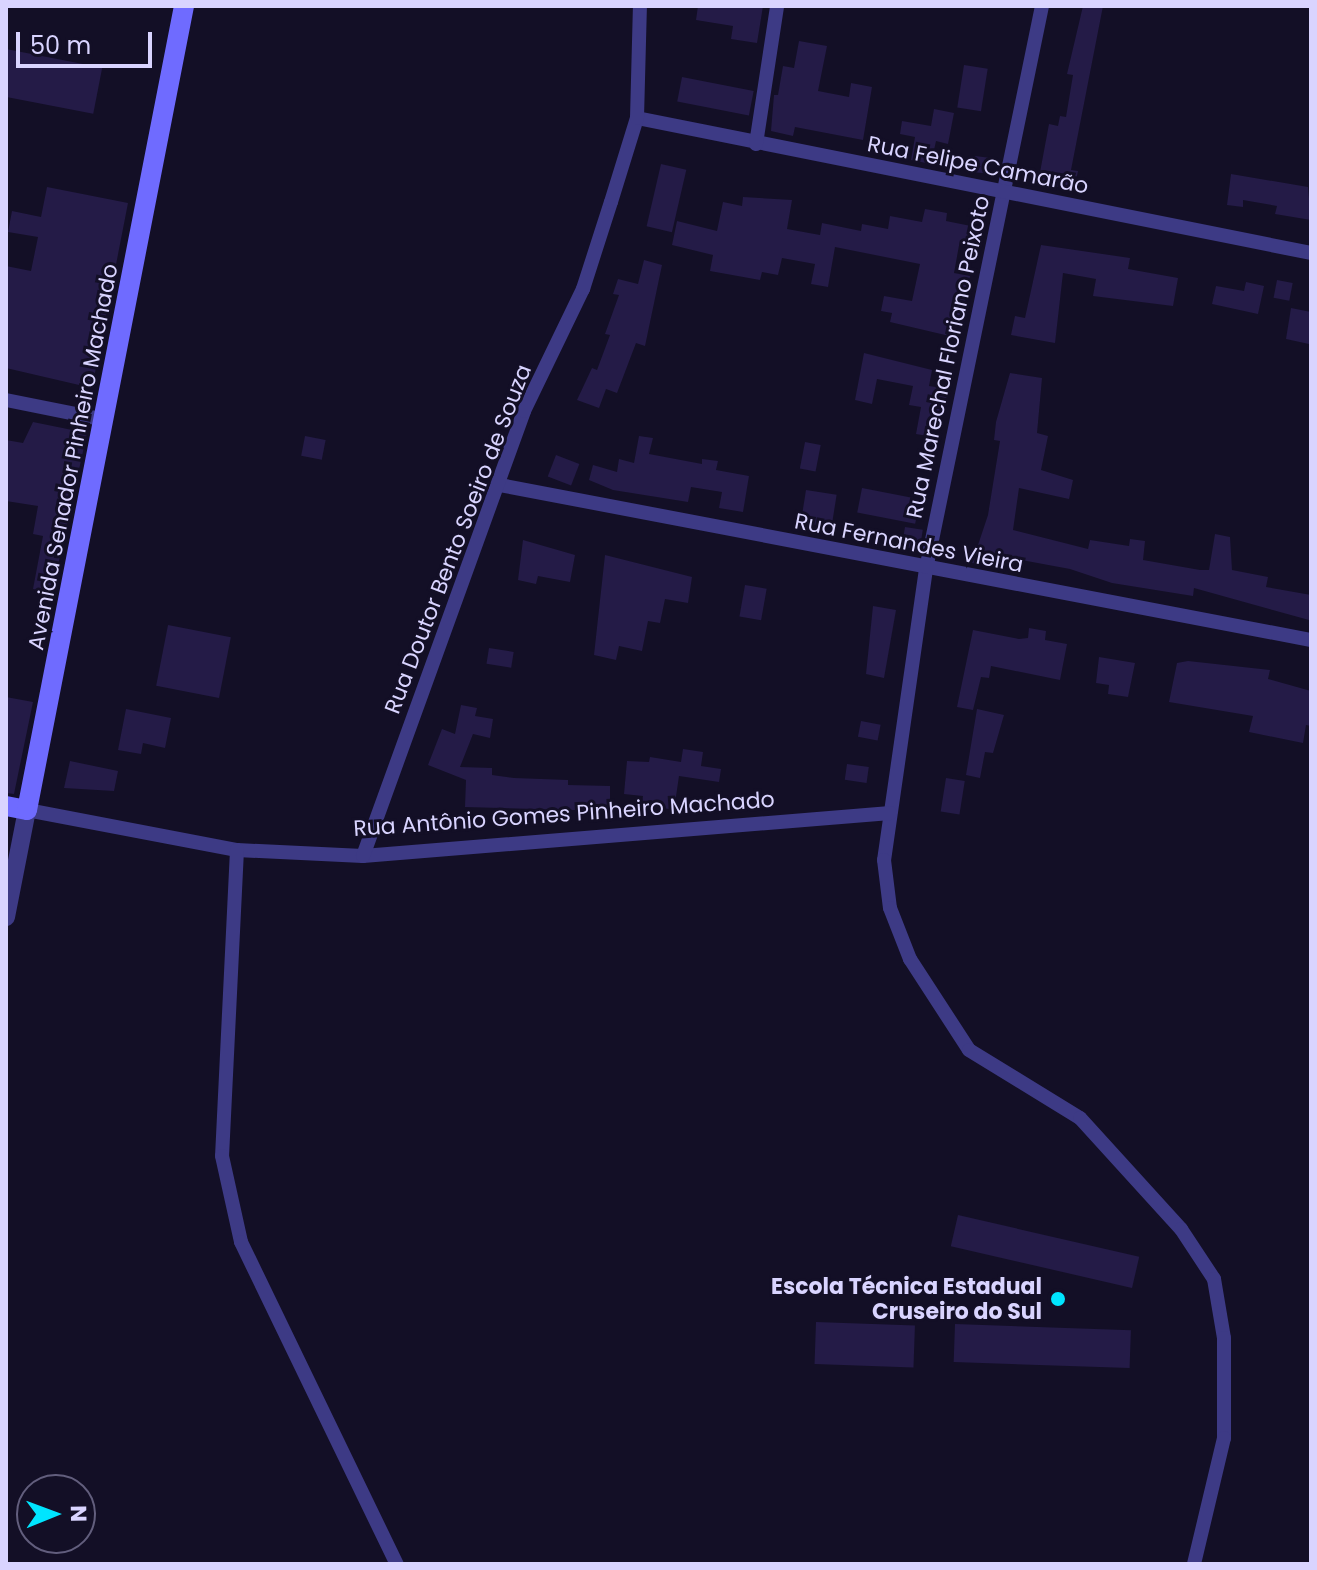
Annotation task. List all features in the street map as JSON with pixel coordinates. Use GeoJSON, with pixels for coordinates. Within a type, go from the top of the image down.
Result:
{"type":"FeatureCollection","features":[{"type":"Feature","properties":{"kind":"main road","name":"Avenida Senador Pinheiro Machado"},"geometry":{"type":"LineString","coordinates":[[27,810],[184,6]]}},
{"type":"Feature","properties":{"kind":"main road","name":"Rua Antônio Gomes Pinheiro Machado"},"geometry":{"type":"LineString","coordinates":[[6,806],[27,810]]}},
{"type":"Feature","properties":{"kind":"street","name":"Rua Doutor Bento Soeiro de Souza"},"geometry":{"type":"LineString","coordinates":[[363,856],[500,485],[524,411],[583,289],[637,118],[640,6]]}},
{"type":"Feature","properties":{"kind":"street"},"geometry":{"type":"LineString","coordinates":[[756,144],[777,6]]}},
{"type":"Feature","properties":{"kind":"street","name":"Rua Marechal Floriano Peixoto"},"geometry":{"type":"LineString","coordinates":[[1042,6],[926,569],[884,860],[890,908],[910,959],[969,1050],[1080,1118],[1181,1229],[1214,1279],[1224,1338],[1224,1438],[1194,1564]]}},
{"type":"Feature","properties":{"kind":"street","name":"Rua Felipe Camarão"},"geometry":{"type":"LineString","coordinates":[[637,118],[1311,253]]}},
{"type":"Feature","properties":{"kind":"street"},"geometry":{"type":"LineString","coordinates":[[6,400],[105,420]]}},
{"type":"Feature","properties":{"kind":"street","name":"Rua Fernandes Vieira"},"geometry":{"type":"LineString","coordinates":[[500,485],[926,569],[1311,640]]}},
{"type":"Feature","properties":{"kind":"street","name":"Rua Antônio Gomes Pinheiro Machado"},"geometry":{"type":"LineString","coordinates":[[27,810],[237,850],[363,856],[890,813]]}},
{"type":"Feature","properties":{"kind":"street","name":"Avenida Senador Pinheiro Machado"},"geometry":{"type":"LineString","coordinates":[[6,917],[27,810]]}},
{"type":"Feature","properties":{"kind":"street"},"geometry":{"type":"LineString","coordinates":[[237,850],[222,1156],[241,1242],[397,1564]]}},
{"type":"Feature","properties":{"kind":"building"},"geometry":{"type":"Polygon","coordinates":[[[698,6],[763,6],[757,43],[731,39],[733,26],[696,20],[698,6]]]}},
{"type":"Feature","properties":{"kind":"building"},"geometry":{"type":"Polygon","coordinates":[[[1083,6],[1103,6],[1071,170],[1078,171],[1074,190],[1038,183],[1049,124],[1058,126],[1060,116],[1066,117],[1073,75],[1067,74],[1083,6]]]}},
{"type":"Feature","properties":{"kind":"building"},"geometry":{"type":"Polygon","coordinates":[[[799,41],[827,46],[818,91],[849,97],[851,83],[872,87],[863,140],[795,127],[793,136],[771,131],[774,95],[778,95],[783,66],[794,68],[799,41]]]}},
{"type":"Feature","properties":{"kind":"building"},"geometry":{"type":"Polygon","coordinates":[[[6,49],[102,68],[93,114],[6,97],[6,49]]]}},
{"type":"Feature","properties":{"kind":"building"},"geometry":{"type":"Polygon","coordinates":[[[964,65],[988,69],[981,111],[957,107],[964,65]]]}},
{"type":"Feature","properties":{"kind":"building"},"geometry":{"type":"Polygon","coordinates":[[[682,77],[754,91],[749,115],[677,102],[682,77]]]}},
{"type":"Feature","properties":{"kind":"building"},"geometry":{"type":"Polygon","coordinates":[[[934,109],[954,113],[948,144],[936,141],[931,164],[911,160],[915,137],[900,134],[902,121],[931,126],[934,109]]]}},
{"type":"Feature","properties":{"kind":"building"},"geometry":{"type":"Polygon","coordinates":[[[975,156],[991,158],[989,174],[973,172],[975,156]]]}},
{"type":"Feature","properties":{"kind":"building"},"geometry":{"type":"Polygon","coordinates":[[[661,164],[686,170],[672,232],[647,226],[661,164]]]}},
{"type":"Feature","properties":{"kind":"building"},"geometry":{"type":"Polygon","coordinates":[[[1231,174],[1308,187],[1311,220],[1275,214],[1277,206],[1243,200],[1243,207],[1227,205],[1231,174]]]}},
{"type":"Feature","properties":{"kind":"building"},"geometry":{"type":"Polygon","coordinates":[[[47,187],[128,203],[92,388],[6,368],[6,266],[31,271],[38,237],[8,232],[12,211],[41,217],[47,187]]]}},
{"type":"Feature","properties":{"kind":"building"},"geometry":{"type":"Polygon","coordinates":[[[743,197],[792,200],[787,229],[820,235],[822,223],[861,231],[862,224],[888,229],[890,216],[922,222],[925,209],[947,213],[946,221],[971,226],[968,242],[960,240],[954,273],[970,276],[958,338],[890,322],[892,313],[881,311],[884,296],[912,301],[920,264],[835,247],[828,287],[811,284],[815,264],[782,258],[778,275],[762,272],[760,280],[710,271],[713,255],[672,245],[677,221],[717,231],[723,202],[742,206],[743,197]]]}},
{"type":"Feature","properties":{"kind":"building"},"geometry":{"type":"Polygon","coordinates":[[[1041,245],[1130,258],[1128,269],[1178,278],[1173,306],[1093,296],[1096,279],[1063,273],[1055,343],[1011,335],[1015,316],[1025,318],[1041,245]]]}},
{"type":"Feature","properties":{"kind":"building"},"geometry":{"type":"Polygon","coordinates":[[[644,260],[662,265],[645,346],[636,343],[617,393],[606,389],[599,408],[577,400],[592,368],[597,370],[610,335],[605,334],[619,295],[613,294],[618,279],[638,284],[644,260]]]}},
{"type":"Feature","properties":{"kind":"building"},"geometry":{"type":"Polygon","coordinates":[[[1277,280],[1293,283],[1289,301],[1274,298],[1277,280]]]}},
{"type":"Feature","properties":{"kind":"building"},"geometry":{"type":"Polygon","coordinates":[[[1246,282],[1264,286],[1258,314],[1212,304],[1216,286],[1244,291],[1246,282]]]}},
{"type":"Feature","properties":{"kind":"building"},"geometry":{"type":"Polygon","coordinates":[[[1291,308],[1311,312],[1309,344],[1286,339],[1291,308]]]}},
{"type":"Feature","properties":{"kind":"building"},"geometry":{"type":"Polygon","coordinates":[[[864,353],[932,370],[929,386],[949,389],[934,437],[916,434],[921,407],[909,405],[913,386],[877,379],[872,404],[855,400],[864,353]]]}},
{"type":"Feature","properties":{"kind":"building"},"geometry":{"type":"Polygon","coordinates":[[[1010,373],[1042,378],[1037,433],[1048,436],[1041,470],[1073,480],[1069,499],[1019,488],[1013,530],[1088,549],[1090,540],[1129,546],[1130,539],[1145,541],[1143,560],[1200,570],[1209,570],[1215,534],[1230,537],[1232,570],[1268,577],[1266,587],[1311,595],[1309,620],[1194,588],[1193,596],[1112,583],[1070,569],[1005,557],[1003,568],[972,563],[988,515],[1000,441],[994,440],[996,422],[1010,373]]]}},
{"type":"Feature","properties":{"kind":"building"},"geometry":{"type":"Polygon","coordinates":[[[33,422],[87,433],[52,593],[33,589],[43,536],[33,534],[38,506],[6,501],[6,440],[23,443],[33,422]]]}},
{"type":"Feature","properties":{"kind":"building"},"geometry":{"type":"Polygon","coordinates":[[[305,436],[326,440],[322,460],[301,456],[305,436]]]}},
{"type":"Feature","properties":{"kind":"building"},"geometry":{"type":"Polygon","coordinates":[[[639,436],[653,438],[649,454],[702,464],[702,459],[718,461],[716,470],[749,476],[743,512],[719,508],[722,492],[691,487],[688,502],[613,490],[589,480],[593,465],[617,472],[619,459],[634,463],[639,436]]]}},
{"type":"Feature","properties":{"kind":"building"},"geometry":{"type":"Polygon","coordinates":[[[805,442],[821,445],[816,472],[800,469],[805,442]]]}},
{"type":"Feature","properties":{"kind":"building"},"geometry":{"type":"Polygon","coordinates":[[[556,455],[579,464],[571,485],[548,476],[556,455]]]}},
{"type":"Feature","properties":{"kind":"building"},"geometry":{"type":"Polygon","coordinates":[[[862,488],[920,499],[915,524],[857,513],[862,488]]]}},
{"type":"Feature","properties":{"kind":"building"},"geometry":{"type":"Polygon","coordinates":[[[806,490],[837,495],[831,527],[801,523],[806,490]]]}},
{"type":"Feature","properties":{"kind":"building"},"geometry":{"type":"Polygon","coordinates":[[[905,527],[923,530],[920,550],[902,547],[905,527]]]}},
{"type":"Feature","properties":{"kind":"building"},"geometry":{"type":"Polygon","coordinates":[[[523,540],[575,555],[570,582],[538,576],[536,584],[518,580],[523,540]]]}},
{"type":"Feature","properties":{"kind":"building"},"geometry":{"type":"Polygon","coordinates":[[[605,555],[692,577],[688,603],[665,599],[660,623],[648,621],[642,651],[619,646],[616,660],[594,655],[605,555]]]}},
{"type":"Feature","properties":{"kind":"building"},"geometry":{"type":"Polygon","coordinates":[[[745,585],[767,589],[761,620],[739,617],[745,585]]]}},
{"type":"Feature","properties":{"kind":"building"},"geometry":{"type":"Polygon","coordinates":[[[873,606],[896,610],[884,678],[866,674],[873,606]]]}},
{"type":"Feature","properties":{"kind":"building"},"geometry":{"type":"Polygon","coordinates":[[[168,625],[231,637],[219,698],[156,686],[168,625]]]}},
{"type":"Feature","properties":{"kind":"building"},"geometry":{"type":"Polygon","coordinates":[[[1029,628],[1046,631],[1045,640],[1067,644],[1060,680],[991,666],[989,678],[981,677],[973,710],[957,707],[973,630],[1019,639],[1028,638],[1029,628]]]}},
{"type":"Feature","properties":{"kind":"building"},"geometry":{"type":"Polygon","coordinates":[[[489,648],[514,652],[511,668],[486,664],[489,648]]]}},
{"type":"Feature","properties":{"kind":"building"},"geometry":{"type":"Polygon","coordinates":[[[1099,657],[1135,663],[1128,697],[1108,694],[1109,685],[1096,683],[1099,657]]]}},
{"type":"Feature","properties":{"kind":"building"},"geometry":{"type":"Polygon","coordinates":[[[1188,661],[1270,670],[1268,679],[1311,691],[1311,726],[1306,725],[1303,743],[1249,732],[1253,716],[1169,702],[1177,663],[1188,661]]]}},
{"type":"Feature","properties":{"kind":"building"},"geometry":{"type":"Polygon","coordinates":[[[6,697],[33,702],[14,794],[6,793],[6,697]]]}},
{"type":"Feature","properties":{"kind":"building"},"geometry":{"type":"Polygon","coordinates":[[[461,705],[477,708],[475,716],[493,719],[490,738],[473,734],[460,767],[492,768],[492,775],[514,778],[568,780],[568,785],[610,786],[610,811],[465,807],[466,780],[428,765],[442,729],[455,734],[461,705]]]}},
{"type":"Feature","properties":{"kind":"building"},"geometry":{"type":"Polygon","coordinates":[[[126,709],[171,718],[165,748],[143,743],[141,754],[118,750],[126,709]]]}},
{"type":"Feature","properties":{"kind":"building"},"geometry":{"type":"Polygon","coordinates":[[[977,709],[1004,715],[993,753],[985,752],[980,778],[966,775],[977,709]]]}},
{"type":"Feature","properties":{"kind":"building"},"geometry":{"type":"Polygon","coordinates":[[[861,721],[881,725],[878,741],[858,737],[861,721]]]}},
{"type":"Feature","properties":{"kind":"building"},"geometry":{"type":"Polygon","coordinates":[[[683,749],[703,752],[701,766],[721,769],[719,782],[679,776],[674,810],[642,804],[643,796],[624,794],[627,761],[649,762],[650,757],[681,762],[683,749]]]}},
{"type":"Feature","properties":{"kind":"building"},"geometry":{"type":"Polygon","coordinates":[[[70,761],[118,771],[114,791],[64,788],[70,761]]]}},
{"type":"Feature","properties":{"kind":"building"},"geometry":{"type":"Polygon","coordinates":[[[847,764],[869,767],[867,783],[845,780],[847,764]]]}},
{"type":"Feature","properties":{"kind":"building"},"geometry":{"type":"Polygon","coordinates":[[[946,778],[965,781],[959,815],[941,812],[946,778]]]}},
{"type":"Feature","properties":{"kind":"building"},"geometry":{"type":"Polygon","coordinates":[[[958,1215],[1139,1257],[1132,1288],[951,1246],[958,1215]]]}},
{"type":"Feature","properties":{"kind":"building"},"geometry":{"type":"Polygon","coordinates":[[[816,1322],[915,1325],[913,1367],[815,1364],[816,1322]]]}},
{"type":"Feature","properties":{"kind":"building"},"geometry":{"type":"Polygon","coordinates":[[[955,1324],[1131,1330],[1130,1368],[954,1362],[955,1324]]]}},
{"type":"Feature","properties":{"kind":"place","name":"Escola Técnica Estadual Cruseiro do Sul"},"geometry":{"type":"Point","coordinates":[1058,1299]}}]}
